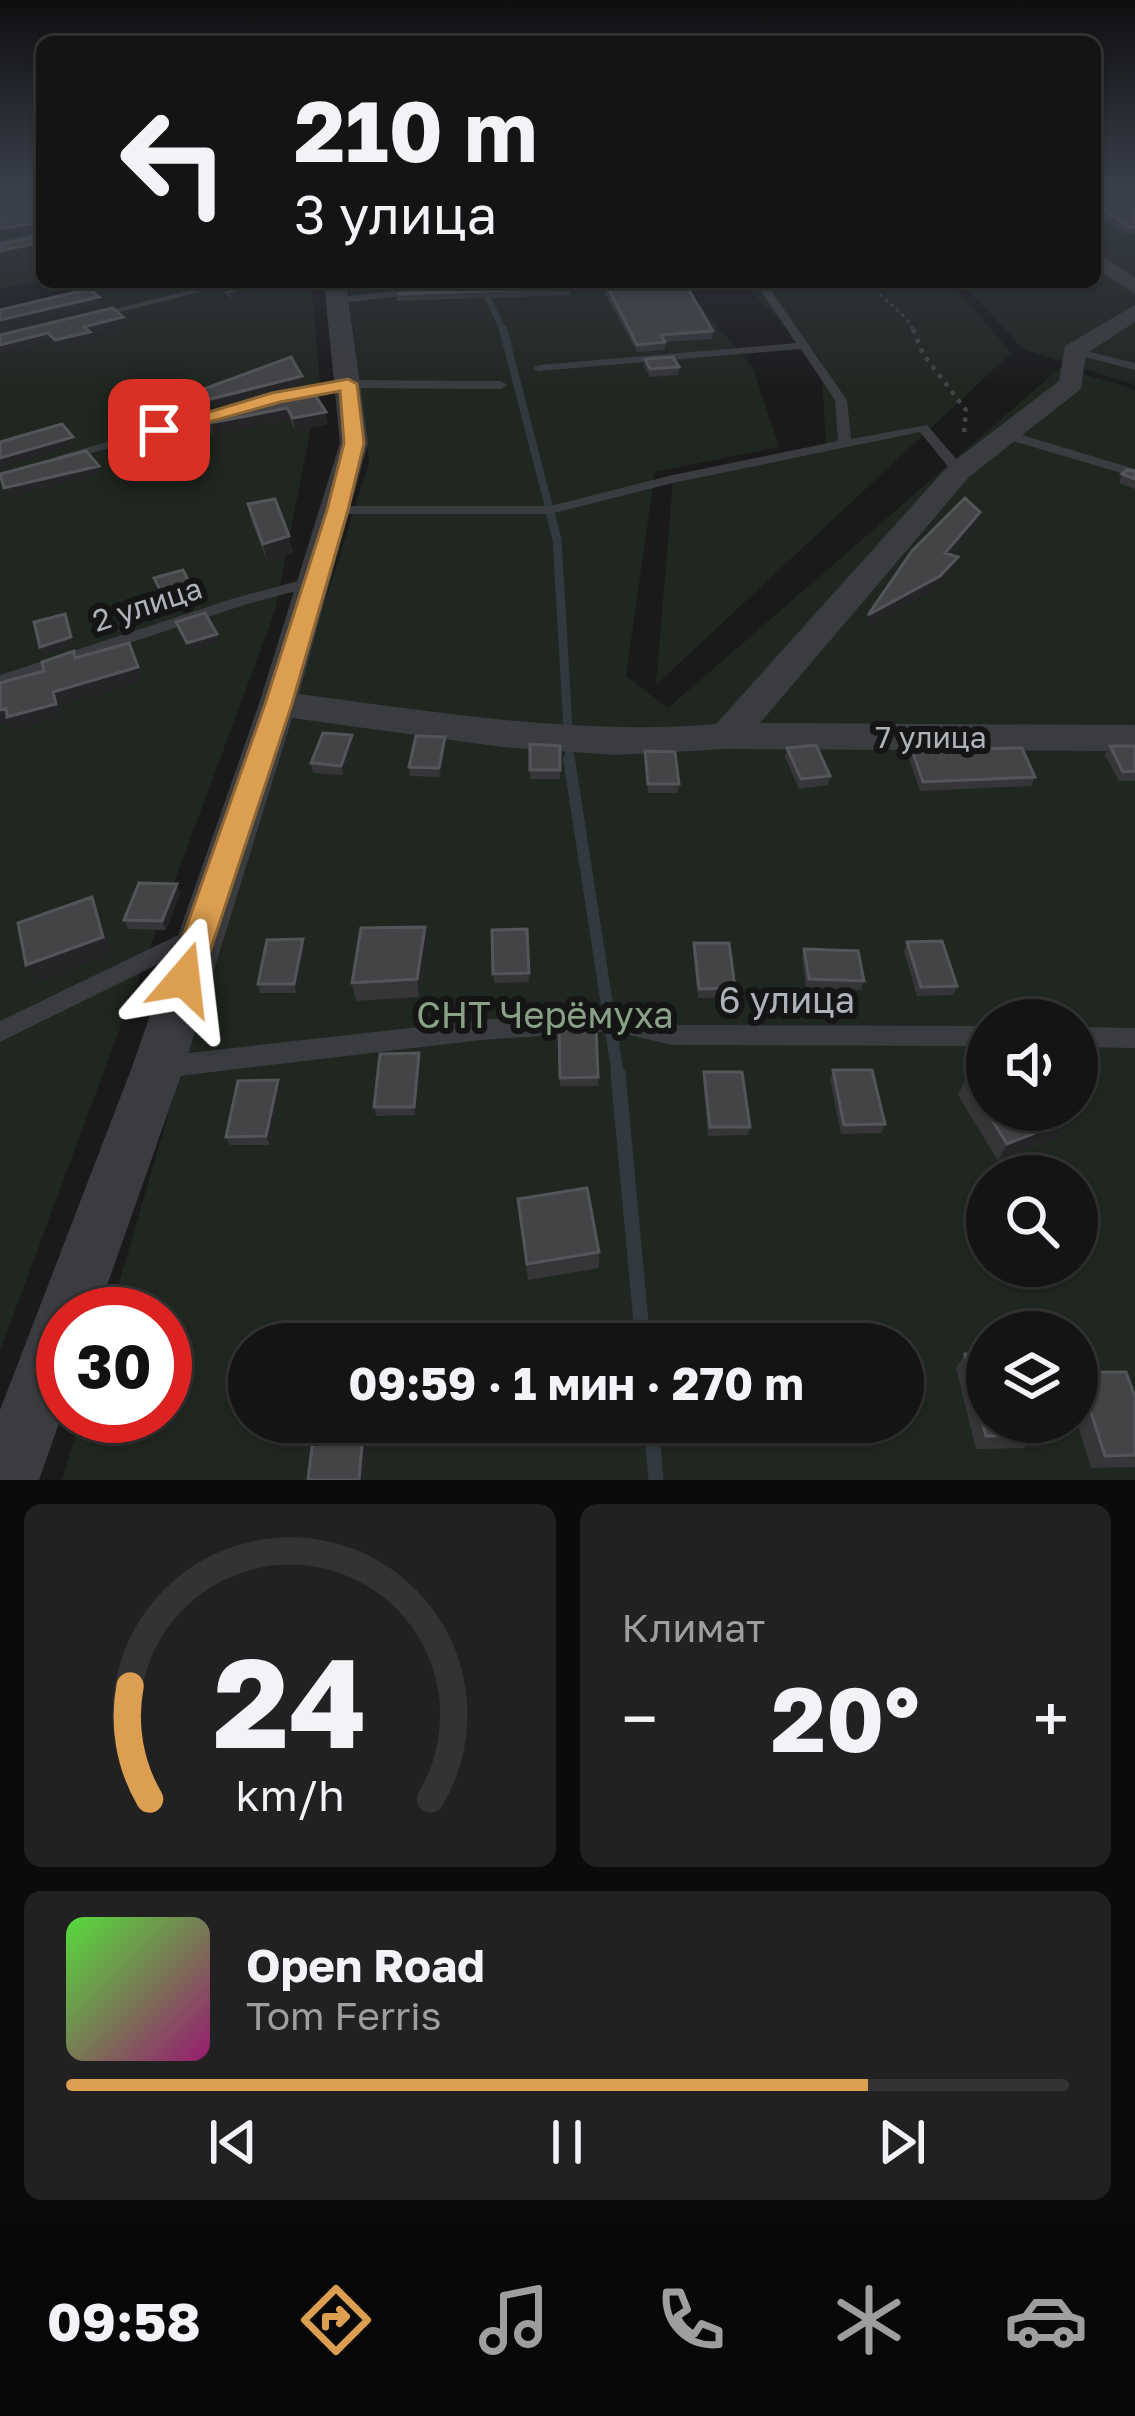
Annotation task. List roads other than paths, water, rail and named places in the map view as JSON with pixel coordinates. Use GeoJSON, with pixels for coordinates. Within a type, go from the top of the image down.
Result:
{"type":"FeatureCollection","features":[{"type":"Feature","properties":{"kind":"street"},"geometry":{"type":"LineString","coordinates":[[1101,262],[1135,287]]}},
{"type":"Feature","properties":{"kind":"street"},"geometry":{"type":"LineString","coordinates":[[77,1287],[158,1067],[337,510],[354,443],[337,291]]}},
{"type":"Feature","properties":{"kind":"street"},"geometry":{"type":"LineString","coordinates":[[727,736],[959,471],[1072,384],[1074,351],[1135,313]]}},
{"type":"Feature","properties":{"kind":"street","name":"7 улица"},"geometry":{"type":"LineString","coordinates":[[278,704],[566,739],[661,745],[727,736],[1135,738]]}},
{"type":"Feature","properties":{"kind":"street"},"geometry":{"type":"LineString","coordinates":[[6,1480],[36,1398]]}},
{"type":"Feature","properties":{"kind":"lane"},"geometry":{"type":"LineString","coordinates":[[86,317],[210,288]]}},
{"type":"Feature","properties":{"kind":"lane"},"geometry":{"type":"LineString","coordinates":[[337,291],[399,288]]}},
{"type":"Feature","properties":{"kind":"lane"},"geometry":{"type":"LineString","coordinates":[[764,288],[842,400],[845,444]]}},
{"type":"Feature","properties":{"kind":"lane"},"geometry":{"type":"LineString","coordinates":[[539,368],[801,346]]}},
{"type":"Feature","properties":{"kind":"lane"},"geometry":{"type":"LineString","coordinates":[[1074,351],[1135,367]]}},
{"type":"Feature","properties":{"kind":"lane"},"geometry":{"type":"LineString","coordinates":[[278,397],[348,384],[500,385]]}},
{"type":"Feature","properties":{"kind":"lane"},"geometry":{"type":"LineString","coordinates":[[43,463],[236,409]]}},
{"type":"Feature","properties":{"kind":"lane"},"geometry":{"type":"LineString","coordinates":[[337,510],[550,510],[673,479],[923,428],[959,471]]}},
{"type":"Feature","properties":{"kind":"lane"},"geometry":{"type":"LineString","coordinates":[[1006,435],[1135,473]]}},
{"type":"Feature","properties":{"kind":"lane","name":"2 улица"},"geometry":{"type":"LineString","coordinates":[[0,681],[313,582]]}},
{"type":"Feature","properties":{"kind":"lane"},"geometry":{"type":"LineString","coordinates":[[0,1032],[198,935]]}},
{"type":"Feature","properties":{"kind":"lane","name":"6 улица"},"geometry":{"type":"LineString","coordinates":[[158,1067],[481,1030],[613,1021],[672,1035],[966,1036]]}},
{"type":"Feature","properties":{"kind":"lane"},"geometry":{"type":"LineString","coordinates":[[1098,1037],[1135,1038]]}},
{"type":"Feature","properties":{"kind":"waterway"},"geometry":{"type":"LineString","coordinates":[[483,288],[504,331]]}},
{"type":"Feature","properties":{"kind":"waterway"},"geometry":{"type":"LineString","coordinates":[[504,331],[552,519]]}},
{"type":"Feature","properties":{"kind":"waterway"},"geometry":{"type":"LineString","coordinates":[[551,516],[557,539],[570,762]]}},
{"type":"Feature","properties":{"kind":"waterway"},"geometry":{"type":"LineString","coordinates":[[569,759],[618,1076]]}},
{"type":"Feature","properties":{"kind":"waterway"},"geometry":{"type":"LineString","coordinates":[[618,1073],[641,1323]]}},
{"type":"Feature","properties":{"kind":"waterway"},"geometry":{"type":"LineString","coordinates":[[653,1443],[656,1480]]}},
{"type":"Feature","properties":{"kind":"park label","name":"СНТ Черёмуха"},"geometry":{"type":"Point","coordinates":[545,1014]}}]}
